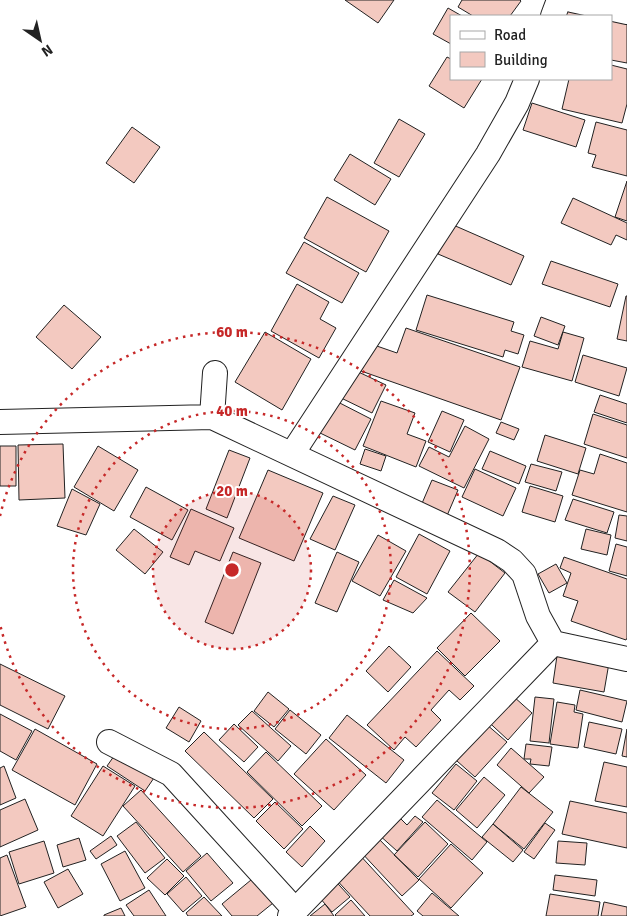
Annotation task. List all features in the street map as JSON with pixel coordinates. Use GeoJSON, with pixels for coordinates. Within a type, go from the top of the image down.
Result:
{"type":"FeatureCollection","features":[{"type":"Feature","properties":{"kind":"street"},"geometry":{"type":"LineString","coordinates":[[553,15],[559,0]]}},
{"type":"Feature","properties":{"kind":"street"},"geometry":{"type":"LineString","coordinates":[[572,0],[627,12]]}},
{"type":"Feature","properties":{"kind":"street"},"geometry":{"type":"LineString","coordinates":[[292,454],[488,154],[517,103],[527,80]]}},
{"type":"Feature","properties":{"kind":"street"},"geometry":{"type":"LineString","coordinates":[[212,418],[215,373]]}},
{"type":"Feature","properties":{"kind":"street"},"geometry":{"type":"LineString","coordinates":[[0,422],[212,418],[292,454],[512,560],[524,574],[538,616],[553,643],[627,659]]}},
{"type":"Feature","properties":{"kind":"street"},"geometry":{"type":"LineString","coordinates":[[109,742],[170,774],[293,913],[553,643]]}},
{"type":"Feature","properties":{"kind":"building"},"geometry":{"type":"Polygon","coordinates":[[[345,0],[394,0],[378,23],[345,0]]]}},
{"type":"Feature","properties":{"kind":"building"},"geometry":{"type":"Polygon","coordinates":[[[462,0],[521,1],[511,15],[471,15],[458,7],[462,0]]]}},
{"type":"Feature","properties":{"kind":"building"},"geometry":{"type":"Polygon","coordinates":[[[448,8],[460,15],[450,15],[450,43],[433,34],[448,8]]]}},
{"type":"Feature","properties":{"kind":"building"},"geometry":{"type":"Polygon","coordinates":[[[563,8],[598,15],[560,15],[563,8]]]}},
{"type":"Feature","properties":{"kind":"building"},"geometry":{"type":"Polygon","coordinates":[[[612,18],[627,21],[627,63],[612,60],[612,18]]]}},
{"type":"Feature","properties":{"kind":"building"},"geometry":{"type":"Polygon","coordinates":[[[447,57],[450,58],[450,80],[481,80],[464,108],[429,86],[447,57]]]}},
{"type":"Feature","properties":{"kind":"building"},"geometry":{"type":"Polygon","coordinates":[[[612,65],[627,69],[627,104],[622,123],[562,109],[569,80],[612,80],[612,65]]]}},
{"type":"Feature","properties":{"kind":"building"},"geometry":{"type":"Polygon","coordinates":[[[532,103],[585,120],[576,147],[523,130],[532,103]]]}},
{"type":"Feature","properties":{"kind":"building"},"geometry":{"type":"Polygon","coordinates":[[[399,119],[425,134],[399,177],[374,163],[399,119]]]}},
{"type":"Feature","properties":{"kind":"building"},"geometry":{"type":"Polygon","coordinates":[[[596,122],[627,130],[627,176],[592,167],[596,155],[588,153],[596,122]]]}},
{"type":"Feature","properties":{"kind":"building"},"geometry":{"type":"Polygon","coordinates":[[[132,127],[160,147],[134,183],[106,163],[132,127]]]}},
{"type":"Feature","properties":{"kind":"building"},"geometry":{"type":"Polygon","coordinates":[[[350,154],[391,179],[375,205],[334,180],[350,154]]]}},
{"type":"Feature","properties":{"kind":"building"},"geometry":{"type":"Polygon","coordinates":[[[627,181],[627,221],[615,217],[627,181]]]}},
{"type":"Feature","properties":{"kind":"building"},"geometry":{"type":"Polygon","coordinates":[[[327,197],[389,231],[366,272],[304,238],[327,197]]]}},
{"type":"Feature","properties":{"kind":"building"},"geometry":{"type":"Polygon","coordinates":[[[573,198],[627,223],[627,240],[616,235],[611,245],[561,223],[573,198]]]}},
{"type":"Feature","properties":{"kind":"building"},"geometry":{"type":"Polygon","coordinates":[[[451,224],[524,256],[511,285],[438,254],[451,224]]]}},
{"type":"Feature","properties":{"kind":"building"},"geometry":{"type":"Polygon","coordinates":[[[304,242],[359,273],[342,303],[286,273],[304,242]]]}},
{"type":"Feature","properties":{"kind":"building"},"geometry":{"type":"Polygon","coordinates":[[[551,261],[618,284],[610,307],[542,284],[551,261]]]}},
{"type":"Feature","properties":{"kind":"building"},"geometry":{"type":"Polygon","coordinates":[[[297,284],[329,302],[320,319],[336,328],[319,358],[271,331],[297,284]]]}},
{"type":"Feature","properties":{"kind":"building"},"geometry":{"type":"Polygon","coordinates":[[[427,295],[514,322],[511,331],[524,335],[518,354],[505,350],[503,357],[416,330],[427,295]]]}},
{"type":"Feature","properties":{"kind":"building"},"geometry":{"type":"Polygon","coordinates":[[[627,296],[627,341],[617,339],[627,296]]]}},
{"type":"Feature","properties":{"kind":"building"},"geometry":{"type":"Polygon","coordinates":[[[64,305],[101,337],[72,369],[36,337],[64,305]]]}},
{"type":"Feature","properties":{"kind":"building"},"geometry":{"type":"Polygon","coordinates":[[[541,317],[565,326],[558,345],[534,336],[541,317]]]}},
{"type":"Feature","properties":{"kind":"building"},"geometry":{"type":"Polygon","coordinates":[[[406,328],[520,367],[501,420],[361,371],[371,344],[397,353],[406,328]]]}},
{"type":"Feature","properties":{"kind":"building"},"geometry":{"type":"Polygon","coordinates":[[[265,332],[311,359],[282,410],[235,382],[265,332]]]}},
{"type":"Feature","properties":{"kind":"building"},"geometry":{"type":"Polygon","coordinates":[[[563,332],[584,338],[572,381],[522,367],[530,341],[558,349],[563,332]]]}},
{"type":"Feature","properties":{"kind":"building"},"geometry":{"type":"Polygon","coordinates":[[[583,355],[627,368],[619,396],[575,382],[583,355]]]}},
{"type":"Feature","properties":{"kind":"building"},"geometry":{"type":"Polygon","coordinates":[[[350,368],[386,385],[372,413],[337,396],[350,368]]]}},
{"type":"Feature","properties":{"kind":"building"},"geometry":{"type":"Polygon","coordinates":[[[600,395],[627,404],[627,423],[594,412],[600,395]]]}},
{"type":"Feature","properties":{"kind":"building"},"geometry":{"type":"Polygon","coordinates":[[[332,399],[371,419],[355,450],[316,431],[332,399]]]}},
{"type":"Feature","properties":{"kind":"building"},"geometry":{"type":"Polygon","coordinates":[[[381,401],[415,413],[407,434],[426,441],[416,467],[363,446],[381,401]]]}},
{"type":"Feature","properties":{"kind":"building"},"geometry":{"type":"Polygon","coordinates":[[[442,411],[464,420],[450,452],[428,442],[442,411]]]}},
{"type":"Feature","properties":{"kind":"building"},"geometry":{"type":"Polygon","coordinates":[[[593,414],[627,425],[627,458],[584,444],[593,414]]]}},
{"type":"Feature","properties":{"kind":"building"},"geometry":{"type":"Polygon","coordinates":[[[501,422],[519,429],[514,440],[496,433],[501,422]]]}},
{"type":"Feature","properties":{"kind":"building"},"geometry":{"type":"Polygon","coordinates":[[[465,426],[489,439],[464,488],[419,466],[429,447],[449,457],[465,426]]]}},
{"type":"Feature","properties":{"kind":"building"},"geometry":{"type":"Polygon","coordinates":[[[545,435],[586,448],[578,474],[537,461],[545,435]]]}},
{"type":"Feature","properties":{"kind":"building"},"geometry":{"type":"Polygon","coordinates":[[[63,444],[65,498],[19,500],[18,445],[63,444]]]}},
{"type":"Feature","properties":{"kind":"building"},"geometry":{"type":"Polygon","coordinates":[[[0,446],[16,446],[16,486],[0,486],[0,446]]]}},
{"type":"Feature","properties":{"kind":"building"},"geometry":{"type":"Polygon","coordinates":[[[98,446],[138,470],[114,511],[74,487],[98,446]]]}},
{"type":"Feature","properties":{"kind":"building"},"geometry":{"type":"Polygon","coordinates":[[[365,449],[386,456],[381,471],[360,464],[365,449]]]}},
{"type":"Feature","properties":{"kind":"building"},"geometry":{"type":"Polygon","coordinates":[[[229,450],[250,458],[227,518],[206,509],[229,450]]]}},
{"type":"Feature","properties":{"kind":"building"},"geometry":{"type":"Polygon","coordinates":[[[490,451],[526,466],[519,484],[482,469],[490,451]]]}},
{"type":"Feature","properties":{"kind":"building"},"geometry":{"type":"Polygon","coordinates":[[[600,454],[627,463],[627,512],[572,495],[580,470],[594,474],[600,454]]]}},
{"type":"Feature","properties":{"kind":"building"},"geometry":{"type":"Polygon","coordinates":[[[531,464],[562,472],[556,491],[525,482],[531,464]]]}},
{"type":"Feature","properties":{"kind":"building"},"geometry":{"type":"Polygon","coordinates":[[[475,469],[516,488],[503,516],[462,497],[475,469]]]}},
{"type":"Feature","properties":{"kind":"building"},"geometry":{"type":"Polygon","coordinates":[[[268,470],[323,493],[294,561],[239,538],[268,470]]]}},
{"type":"Feature","properties":{"kind":"building"},"geometry":{"type":"Polygon","coordinates":[[[432,480],[458,490],[446,518],[420,508],[432,480]]]}},
{"type":"Feature","properties":{"kind":"building"},"geometry":{"type":"Polygon","coordinates":[[[530,486],[563,496],[555,522],[522,512],[530,486]]]}},
{"type":"Feature","properties":{"kind":"building"},"geometry":{"type":"Polygon","coordinates":[[[146,487],[188,510],[172,540],[130,517],[146,487]]]}},
{"type":"Feature","properties":{"kind":"building"},"geometry":{"type":"Polygon","coordinates":[[[72,489],[100,504],[86,535],[57,526],[72,489]]]}},
{"type":"Feature","properties":{"kind":"building"},"geometry":{"type":"Polygon","coordinates":[[[333,496],[355,505],[335,550],[310,539],[333,496]]]}},
{"type":"Feature","properties":{"kind":"building"},"geometry":{"type":"Polygon","coordinates":[[[573,499],[614,512],[607,533],[565,520],[573,499]]]}},
{"type":"Feature","properties":{"kind":"building"},"geometry":{"type":"Polygon","coordinates":[[[191,509],[234,528],[220,561],[195,551],[189,565],[170,557],[191,509]]]}},
{"type":"Feature","properties":{"kind":"building"},"geometry":{"type":"Polygon","coordinates":[[[619,515],[627,516],[627,541],[615,538],[619,515]]]}},
{"type":"Feature","properties":{"kind":"building"},"geometry":{"type":"Polygon","coordinates":[[[134,529],[163,552],[145,574],[116,550],[134,529]]]}},
{"type":"Feature","properties":{"kind":"building"},"geometry":{"type":"Polygon","coordinates":[[[586,529],[611,535],[607,555],[581,549],[586,529]]]}},
{"type":"Feature","properties":{"kind":"building"},"geometry":{"type":"Polygon","coordinates":[[[419,534],[450,551],[427,594],[396,577],[419,534]]]}},
{"type":"Feature","properties":{"kind":"building"},"geometry":{"type":"Polygon","coordinates":[[[378,535],[406,551],[380,596],[352,581],[378,535]]]}},
{"type":"Feature","properties":{"kind":"building"},"geometry":{"type":"Polygon","coordinates":[[[616,544],[627,547],[627,576],[609,571],[616,544]]]}},
{"type":"Feature","properties":{"kind":"building"},"geometry":{"type":"Polygon","coordinates":[[[233,552],[261,563],[233,634],[205,622],[233,552]]]}},
{"type":"Feature","properties":{"kind":"building"},"geometry":{"type":"Polygon","coordinates":[[[337,552],[359,562],[337,612],[315,603],[337,552]]]}},
{"type":"Feature","properties":{"kind":"building"},"geometry":{"type":"Polygon","coordinates":[[[479,553],[505,573],[475,612],[448,592],[479,553]]]}},
{"type":"Feature","properties":{"kind":"building"},"geometry":{"type":"Polygon","coordinates":[[[564,557],[627,579],[626,640],[571,621],[578,601],[563,596],[571,573],[560,568],[564,557]]]}},
{"type":"Feature","properties":{"kind":"building"},"geometry":{"type":"Polygon","coordinates":[[[556,564],[567,583],[549,593],[538,574],[556,564]]]}},
{"type":"Feature","properties":{"kind":"building"},"geometry":{"type":"Polygon","coordinates":[[[394,580],[427,598],[413,613],[383,600],[394,580]]]}},
{"type":"Feature","properties":{"kind":"building"},"geometry":{"type":"Polygon","coordinates":[[[471,613],[500,641],[465,676],[437,648],[471,613]]]}},
{"type":"Feature","properties":{"kind":"building"},"geometry":{"type":"Polygon","coordinates":[[[389,646],[411,667],[388,692],[366,671],[389,646]]]}},
{"type":"Feature","properties":{"kind":"building"},"geometry":{"type":"Polygon","coordinates":[[[558,649],[610,657],[604,692],[553,683],[558,649]]]}},
{"type":"Feature","properties":{"kind":"building"},"geometry":{"type":"Polygon","coordinates":[[[437,651],[474,686],[460,700],[449,690],[431,710],[441,720],[416,747],[405,737],[394,750],[367,725],[437,651]]]}},
{"type":"Feature","properties":{"kind":"building"},"geometry":{"type":"Polygon","coordinates":[[[0,664],[65,696],[48,729],[0,705],[0,664]]]}},
{"type":"Feature","properties":{"kind":"building"},"geometry":{"type":"Polygon","coordinates":[[[504,688],[532,713],[508,740],[480,714],[504,688]]]}},
{"type":"Feature","properties":{"kind":"building"},"geometry":{"type":"Polygon","coordinates":[[[580,690],[627,701],[622,722],[576,710],[580,690]]]}},
{"type":"Feature","properties":{"kind":"building"},"geometry":{"type":"Polygon","coordinates":[[[268,692],[289,709],[274,727],[254,711],[268,692]]]}},
{"type":"Feature","properties":{"kind":"building"},"geometry":{"type":"Polygon","coordinates":[[[535,697],[554,699],[549,743],[530,741],[535,697]]]}},
{"type":"Feature","properties":{"kind":"building"},"geometry":{"type":"Polygon","coordinates":[[[557,702],[575,705],[574,712],[583,714],[578,748],[550,744],[557,702]]]}},
{"type":"Feature","properties":{"kind":"building"},"geometry":{"type":"Polygon","coordinates":[[[179,707],[201,721],[189,742],[166,728],[179,707]]]}},
{"type":"Feature","properties":{"kind":"building"},"geometry":{"type":"Polygon","coordinates":[[[290,710],[321,735],[306,754],[275,729],[290,710]]]}},
{"type":"Feature","properties":{"kind":"building"},"geometry":{"type":"Polygon","coordinates":[[[252,711],[291,746],[278,761],[238,725],[252,711]]]}},
{"type":"Feature","properties":{"kind":"building"},"geometry":{"type":"Polygon","coordinates":[[[0,714],[32,731],[16,760],[0,751],[0,714]]]}},
{"type":"Feature","properties":{"kind":"building"},"geometry":{"type":"Polygon","coordinates":[[[347,715],[404,760],[386,783],[329,738],[347,715]]]}},
{"type":"Feature","properties":{"kind":"building"},"geometry":{"type":"Polygon","coordinates":[[[479,718],[507,742],[475,777],[448,753],[479,718]]]}},
{"type":"Feature","properties":{"kind":"building"},"geometry":{"type":"Polygon","coordinates":[[[589,722],[622,729],[616,754],[584,747],[589,722]]]}},
{"type":"Feature","properties":{"kind":"building"},"geometry":{"type":"Polygon","coordinates":[[[234,724],[258,747],[244,762],[219,740],[234,724]]]}},
{"type":"Feature","properties":{"kind":"building"},"geometry":{"type":"Polygon","coordinates":[[[35,729],[97,764],[75,805],[12,770],[35,729]]]}},
{"type":"Feature","properties":{"kind":"building"},"geometry":{"type":"Polygon","coordinates":[[[627,729],[627,757],[622,756],[627,729]]]}},
{"type":"Feature","properties":{"kind":"building"},"geometry":{"type":"Polygon","coordinates":[[[204,732],[273,799],[254,818],[185,751],[204,732]]]}},
{"type":"Feature","properties":{"kind":"building"},"geometry":{"type":"Polygon","coordinates":[[[326,739],[366,775],[334,810],[294,774],[326,739]]]}},
{"type":"Feature","properties":{"kind":"building"},"geometry":{"type":"Polygon","coordinates":[[[526,744],[552,747],[549,766],[530,764],[531,759],[524,759],[526,744]]]}},
{"type":"Feature","properties":{"kind":"building"},"geometry":{"type":"Polygon","coordinates":[[[511,748],[544,777],[529,793],[497,765],[511,748]]]}},
{"type":"Feature","properties":{"kind":"building"},"geometry":{"type":"Polygon","coordinates":[[[119,749],[156,775],[145,791],[107,766],[119,749]]]}},
{"type":"Feature","properties":{"kind":"building"},"geometry":{"type":"Polygon","coordinates":[[[266,752],[322,806],[302,826],[247,772],[266,752]]]}},
{"type":"Feature","properties":{"kind":"building"},"geometry":{"type":"Polygon","coordinates":[[[604,762],[627,767],[627,807],[595,801],[604,762]]]}},
{"type":"Feature","properties":{"kind":"building"},"geometry":{"type":"Polygon","coordinates":[[[456,764],[477,781],[454,810],[432,793],[456,764]]]}},
{"type":"Feature","properties":{"kind":"building"},"geometry":{"type":"Polygon","coordinates":[[[4,766],[16,798],[0,805],[0,768],[4,766]]]}},
{"type":"Feature","properties":{"kind":"building"},"geometry":{"type":"Polygon","coordinates":[[[103,766],[135,786],[103,836],[71,816],[103,766]]]}},
{"type":"Feature","properties":{"kind":"building"},"geometry":{"type":"Polygon","coordinates":[[[484,777],[505,795],[477,828],[456,810],[484,777]]]}},
{"type":"Feature","properties":{"kind":"building"},"geometry":{"type":"Polygon","coordinates":[[[521,787],[553,812],[524,849],[493,824],[521,787]]]}},
{"type":"Feature","properties":{"kind":"building"},"geometry":{"type":"Polygon","coordinates":[[[141,790],[201,856],[183,872],[123,806],[141,790]]]}},
{"type":"Feature","properties":{"kind":"building"},"geometry":{"type":"Polygon","coordinates":[[[25,799],[38,830],[0,847],[0,810],[25,799]]]}},
{"type":"Feature","properties":{"kind":"building"},"geometry":{"type":"Polygon","coordinates":[[[437,800],[487,842],[472,860],[422,817],[437,800]]]}},
{"type":"Feature","properties":{"kind":"building"},"geometry":{"type":"Polygon","coordinates":[[[570,801],[627,813],[627,848],[562,834],[570,801]]]}},
{"type":"Feature","properties":{"kind":"building"},"geometry":{"type":"Polygon","coordinates":[[[275,802],[303,829],[284,849],[256,821],[275,802]]]}},
{"type":"Feature","properties":{"kind":"building"},"geometry":{"type":"Polygon","coordinates":[[[396,814],[407,825],[415,816],[423,822],[397,851],[378,834],[396,814]]]}},
{"type":"Feature","properties":{"kind":"building"},"geometry":{"type":"Polygon","coordinates":[[[136,822],[165,858],[145,873],[117,836],[136,822]]]}},
{"type":"Feature","properties":{"kind":"building"},"geometry":{"type":"Polygon","coordinates":[[[425,822],[448,844],[418,877],[394,855],[425,822]]]}},
{"type":"Feature","properties":{"kind":"building"},"geometry":{"type":"Polygon","coordinates":[[[545,823],[555,830],[534,859],[524,852],[545,823]]]}},
{"type":"Feature","properties":{"kind":"building"},"geometry":{"type":"Polygon","coordinates":[[[493,824],[523,850],[513,862],[482,837],[493,824]]]}},
{"type":"Feature","properties":{"kind":"building"},"geometry":{"type":"Polygon","coordinates":[[[310,826],[325,841],[302,867],[286,852],[310,826]]]}},
{"type":"Feature","properties":{"kind":"building"},"geometry":{"type":"Polygon","coordinates":[[[375,835],[419,880],[402,896],[359,850],[375,835]]]}},
{"type":"Feature","properties":{"kind":"building"},"geometry":{"type":"Polygon","coordinates":[[[111,836],[117,845],[96,859],[90,851],[111,836]]]}},
{"type":"Feature","properties":{"kind":"building"},"geometry":{"type":"Polygon","coordinates":[[[79,838],[86,860],[63,867],[57,845],[79,838]]]}},
{"type":"Feature","properties":{"kind":"building"},"geometry":{"type":"Polygon","coordinates":[[[44,841],[54,873],[19,884],[9,852],[44,841]]]}},
{"type":"Feature","properties":{"kind":"building"},"geometry":{"type":"Polygon","coordinates":[[[558,841],[587,843],[585,865],[556,863],[558,841]]]}},
{"type":"Feature","properties":{"kind":"building"},"geometry":{"type":"Polygon","coordinates":[[[451,844],[483,873],[451,908],[419,879],[451,844]]]}},
{"type":"Feature","properties":{"kind":"building"},"geometry":{"type":"Polygon","coordinates":[[[125,851],[145,888],[120,901],[101,864],[125,851]]]}},
{"type":"Feature","properties":{"kind":"building"},"geometry":{"type":"Polygon","coordinates":[[[357,852],[414,914],[411,916],[370,916],[332,875],[357,852]]]}},
{"type":"Feature","properties":{"kind":"building"},"geometry":{"type":"Polygon","coordinates":[[[207,853],[233,883],[211,901],[186,871],[207,853]]]}},
{"type":"Feature","properties":{"kind":"building"},"geometry":{"type":"Polygon","coordinates":[[[7,855],[26,907],[0,916],[0,858],[7,855]]]}},
{"type":"Feature","properties":{"kind":"building"},"geometry":{"type":"Polygon","coordinates":[[[167,859],[184,876],[165,895],[147,878],[167,859]]]}},
{"type":"Feature","properties":{"kind":"building"},"geometry":{"type":"Polygon","coordinates":[[[68,869],[83,894],[58,908],[44,882],[68,869]]]}},
{"type":"Feature","properties":{"kind":"building"},"geometry":{"type":"Polygon","coordinates":[[[257,875],[278,899],[257,916],[232,916],[222,904],[257,875]]]}},
{"type":"Feature","properties":{"kind":"building"},"geometry":{"type":"Polygon","coordinates":[[[330,875],[350,897],[332,912],[313,890],[330,875]]]}},
{"type":"Feature","properties":{"kind":"building"},"geometry":{"type":"Polygon","coordinates":[[[555,875],[597,880],[595,896],[553,890],[555,875]]]}},
{"type":"Feature","properties":{"kind":"building"},"geometry":{"type":"Polygon","coordinates":[[[186,877],[202,896],[183,912],[167,894],[186,877]]]}},
{"type":"Feature","properties":{"kind":"building"},"geometry":{"type":"Polygon","coordinates":[[[149,890],[166,916],[134,916],[126,905],[149,890]]]}},
{"type":"Feature","properties":{"kind":"building"},"geometry":{"type":"Polygon","coordinates":[[[432,893],[459,916],[423,916],[417,911],[432,893]]]}},
{"type":"Feature","properties":{"kind":"building"},"geometry":{"type":"Polygon","coordinates":[[[550,894],[600,902],[598,916],[546,916],[550,894]]]}},
{"type":"Feature","properties":{"kind":"building"},"geometry":{"type":"Polygon","coordinates":[[[204,897],[222,916],[188,916],[186,913],[204,897]]]}},
{"type":"Feature","properties":{"kind":"building"},"geometry":{"type":"Polygon","coordinates":[[[351,900],[365,916],[335,915],[351,900]]]}},
{"type":"Feature","properties":{"kind":"building"},"geometry":{"type":"Polygon","coordinates":[[[604,902],[627,907],[627,916],[601,916],[604,902]]]}},
{"type":"Feature","properties":{"kind":"building"},"geometry":{"type":"Polygon","coordinates":[[[325,904],[334,916],[310,916],[325,904]]]}},
{"type":"Feature","properties":{"kind":"building"},"geometry":{"type":"Polygon","coordinates":[[[121,908],[125,916],[104,916],[104,915],[121,908]]]}}]}
